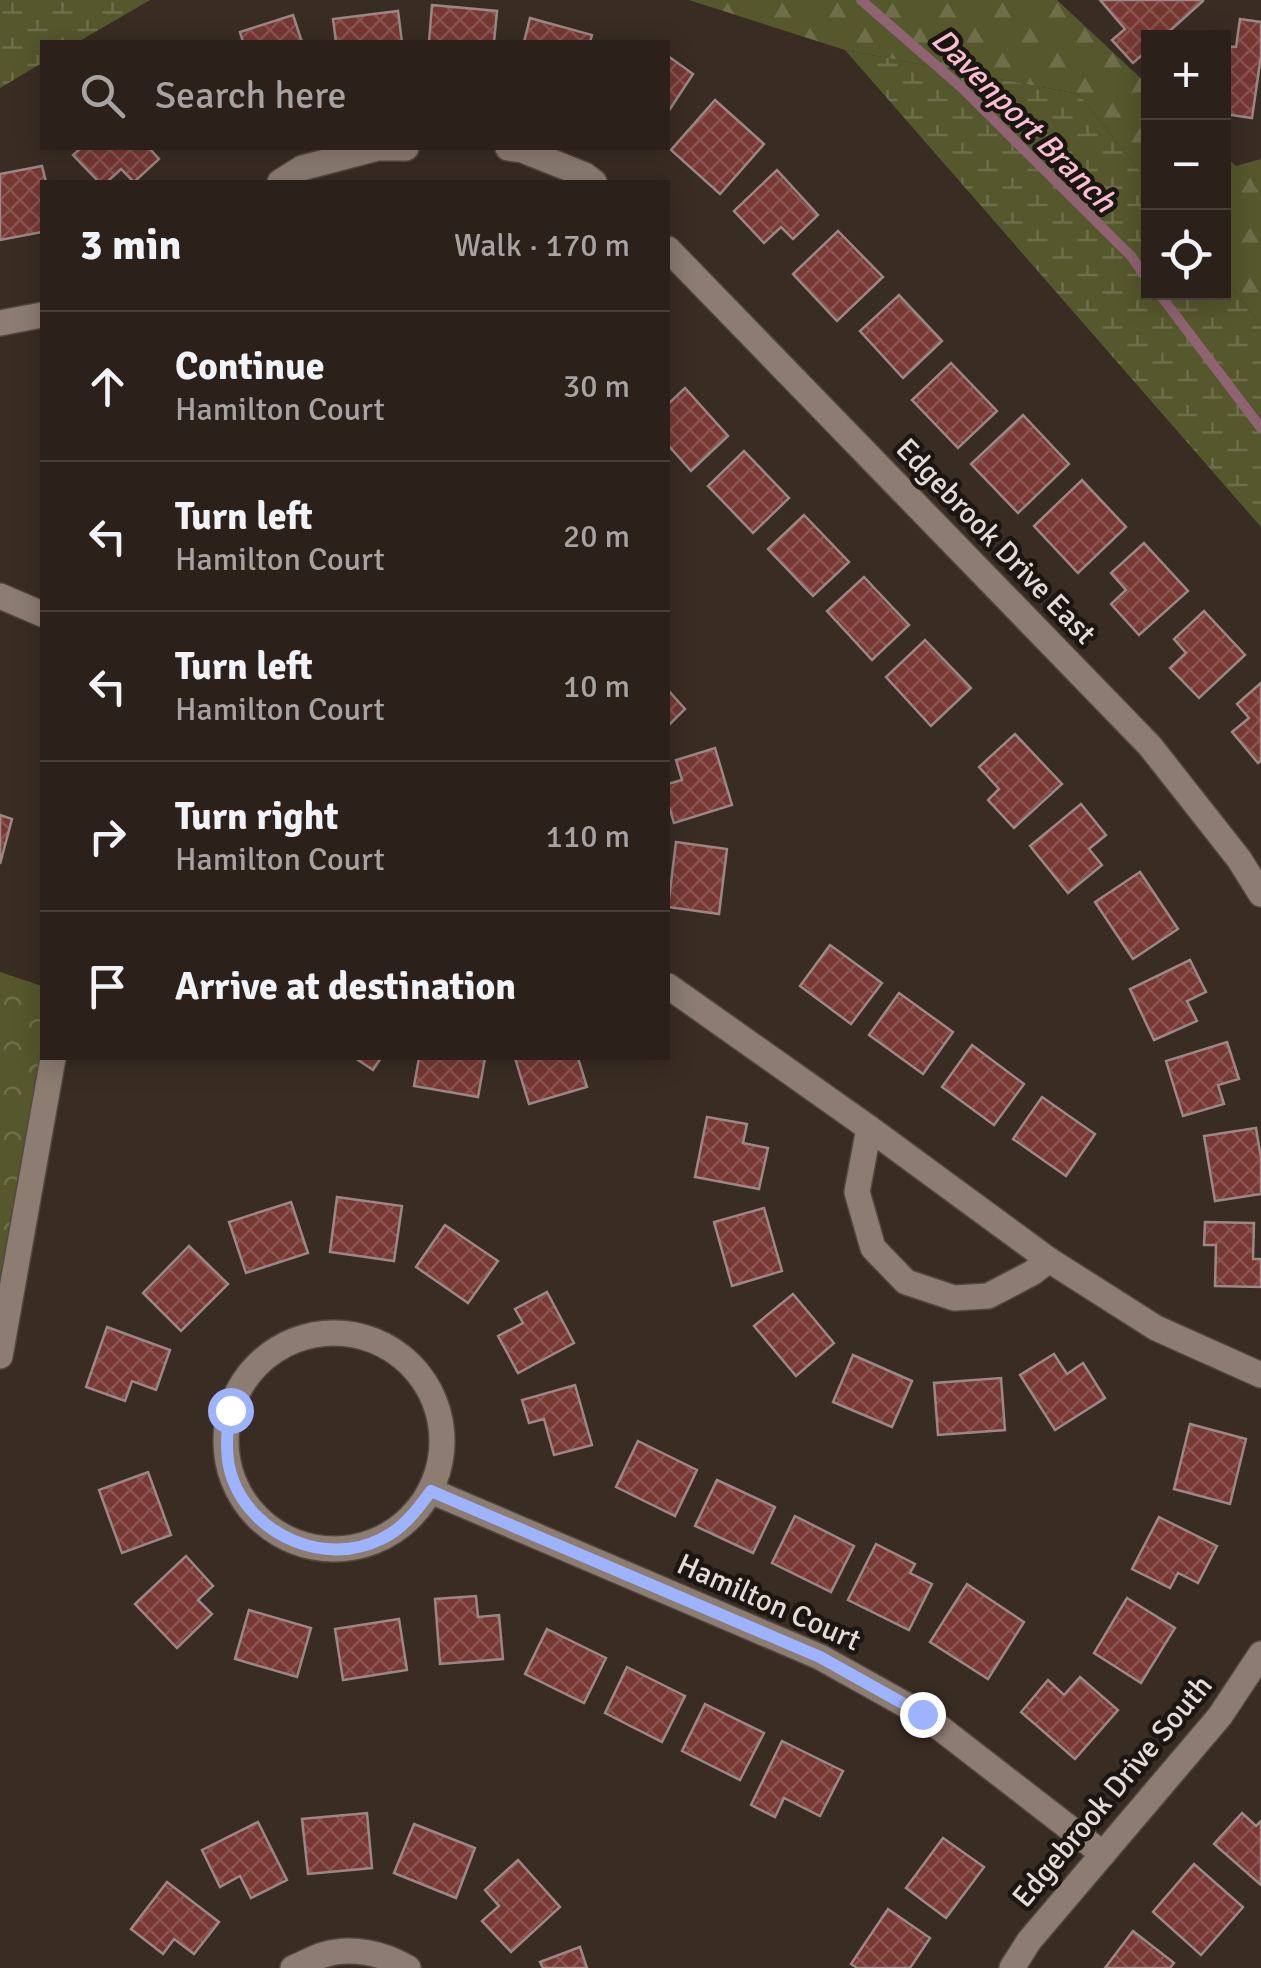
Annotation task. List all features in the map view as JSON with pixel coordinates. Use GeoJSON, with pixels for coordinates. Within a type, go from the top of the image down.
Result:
{"type":"FeatureCollection","features":[{"type":"Feature","properties":{"kind":"street"},"geometry":{"type":"LineString","coordinates":[[283,180],[302,168],[370,150]]}},
{"type":"Feature","properties":{"kind":"street"},"geometry":{"type":"LineString","coordinates":[[522,150],[591,180]]}},
{"type":"Feature","properties":{"kind":"street","name":"Edgebrook Drive East"},"geometry":{"type":"LineString","coordinates":[[670,251],[1150,746],[1261,894]]}},
{"type":"Feature","properties":{"kind":"street"},"geometry":{"type":"LineString","coordinates":[[0,323],[40,316]]}},
{"type":"Feature","properties":{"kind":"street"},"geometry":{"type":"LineString","coordinates":[[0,596],[40,613]]}},
{"type":"Feature","properties":{"kind":"street"},"geometry":{"type":"LineString","coordinates":[[670,987],[1049,1260],[1156,1328],[1261,1374]]}},
{"type":"Feature","properties":{"kind":"street"},"geometry":{"type":"LineString","coordinates":[[0,1356],[53,1060]]}},
{"type":"Feature","properties":{"kind":"street"},"geometry":{"type":"LineString","coordinates":[[869,1128],[858,1192],[873,1248],[906,1282],[954,1298],[988,1296],[1049,1260]]}},
{"type":"Feature","properties":{"kind":"street"},"geometry":{"type":"LineString","coordinates":[[338,1332],[374,1339],[390,1348],[405,1358],[429,1386],[441,1420],[442,1456],[431,1491],[410,1520],[380,1540],[346,1550],[312,1548],[278,1534],[251,1511],[233,1480],[226,1446],[230,1410],[245,1378],[270,1352],[303,1336],[338,1332]]}},
{"type":"Feature","properties":{"kind":"street","name":"Hamilton Court"},"geometry":{"type":"LineString","coordinates":[[431,1491],[820,1657],[922,1714],[1103,1854]]}},
{"type":"Feature","properties":{"kind":"street","name":"Edgebrook Drive South"},"geometry":{"type":"LineString","coordinates":[[1012,1968],[1029,1942],[1220,1716],[1261,1654]]}},
{"type":"Feature","properties":{"kind":"street"},"geometry":{"type":"LineString","coordinates":[[293,1968],[323,1954],[358,1950],[392,1958],[408,1968]]}},
{"type":"Feature","properties":{"kind":"green space"},"geometry":{"type":"Polygon","coordinates":[[[0,0],[150,0],[81,40],[40,40],[40,64],[0,88],[0,0]]]}},
{"type":"Feature","properties":{"kind":"green space"},"geometry":{"type":"Polygon","coordinates":[[[689,0],[1057,0],[1141,78],[1141,173],[1079,94],[845,50],[689,0]]]}},
{"type":"Feature","properties":{"kind":"green space"},"geometry":{"type":"Polygon","coordinates":[[[845,50],[1079,94],[1141,173],[1141,300],[1231,300],[1231,286],[1261,325],[1261,527],[845,50]]]}},
{"type":"Feature","properties":{"kind":"green space"},"geometry":{"type":"Polygon","coordinates":[[[1261,159],[1261,325],[1231,286],[1231,161],[1236,166],[1261,159]]]}},
{"type":"Feature","properties":{"kind":"green space"},"geometry":{"type":"Polygon","coordinates":[[[0,972],[40,985],[42,1060],[0,1300],[0,972]]]}},
{"type":"Feature","properties":{"kind":"building"},"geometry":{"type":"Polygon","coordinates":[[[1100,0],[1203,1],[1171,30],[1141,30],[1141,56],[1133,63],[1112,40],[1125,29],[1100,0]]]}},
{"type":"Feature","properties":{"kind":"building"},"geometry":{"type":"Polygon","coordinates":[[[432,5],[497,11],[494,40],[429,40],[432,5]]]}},
{"type":"Feature","properties":{"kind":"building"},"geometry":{"type":"Polygon","coordinates":[[[398,11],[402,40],[336,40],[333,19],[398,11]]]}},
{"type":"Feature","properties":{"kind":"building"},"geometry":{"type":"Polygon","coordinates":[[[293,15],[301,40],[242,40],[240,32],[293,15]]]}},
{"type":"Feature","properties":{"kind":"building"},"geometry":{"type":"Polygon","coordinates":[[[530,18],[592,35],[591,40],[524,40],[530,18]]]}},
{"type":"Feature","properties":{"kind":"building"},"geometry":{"type":"Polygon","coordinates":[[[1240,19],[1261,22],[1261,56],[1252,118],[1231,115],[1231,47],[1236,47],[1240,19]]]}},
{"type":"Feature","properties":{"kind":"building"},"geometry":{"type":"Polygon","coordinates":[[[670,57],[693,74],[670,109],[670,57]]]}},
{"type":"Feature","properties":{"kind":"building"},"geometry":{"type":"Polygon","coordinates":[[[715,100],[764,144],[720,194],[671,150],[715,100]]]}},
{"type":"Feature","properties":{"kind":"building"},"geometry":{"type":"Polygon","coordinates":[[[79,150],[151,150],[159,159],[136,180],[121,169],[109,180],[97,180],[73,155],[79,150]]]}},
{"type":"Feature","properties":{"kind":"building"},"geometry":{"type":"Polygon","coordinates":[[[42,166],[46,180],[40,180],[40,232],[0,240],[0,174],[42,166]]]}},
{"type":"Feature","properties":{"kind":"building"},"geometry":{"type":"Polygon","coordinates":[[[777,170],[818,215],[793,239],[781,227],[764,243],[734,211],[777,170]]]}},
{"type":"Feature","properties":{"kind":"building"},"geometry":{"type":"Polygon","coordinates":[[[838,231],[883,277],[837,321],[793,274],[838,231]]]}},
{"type":"Feature","properties":{"kind":"building"},"geometry":{"type":"Polygon","coordinates":[[[899,295],[942,341],[903,378],[860,331],[899,295]]]}},
{"type":"Feature","properties":{"kind":"building"},"geometry":{"type":"Polygon","coordinates":[[[951,363],[997,411],[958,448],[912,400],[951,363]]]}},
{"type":"Feature","properties":{"kind":"building"},"geometry":{"type":"Polygon","coordinates":[[[685,388],[728,436],[691,471],[670,447],[670,402],[685,388]]]}},
{"type":"Feature","properties":{"kind":"building"},"geometry":{"type":"Polygon","coordinates":[[[1023,415],[1069,464],[1018,513],[971,464],[1023,415]]]}},
{"type":"Feature","properties":{"kind":"building"},"geometry":{"type":"Polygon","coordinates":[[[744,451],[789,498],[753,533],[708,486],[744,451]]]}},
{"type":"Feature","properties":{"kind":"building"},"geometry":{"type":"Polygon","coordinates":[[[1082,480],[1126,527],[1078,573],[1034,526],[1082,480]]]}},
{"type":"Feature","properties":{"kind":"building"},"geometry":{"type":"Polygon","coordinates":[[[804,515],[849,562],[813,596],[768,549],[804,515]]]}},
{"type":"Feature","properties":{"kind":"building"},"geometry":{"type":"Polygon","coordinates":[[[1144,543],[1188,591],[1139,635],[1111,604],[1126,590],[1111,573],[1144,543]]]}},
{"type":"Feature","properties":{"kind":"building"},"geometry":{"type":"Polygon","coordinates":[[[864,577],[909,625],[872,660],[827,611],[864,577]]]}},
{"type":"Feature","properties":{"kind":"building"},"geometry":{"type":"Polygon","coordinates":[[[1204,611],[1245,655],[1199,698],[1170,668],[1186,653],[1174,639],[1204,611]]]}},
{"type":"Feature","properties":{"kind":"building"},"geometry":{"type":"Polygon","coordinates":[[[925,640],[971,688],[931,726],[886,677],[925,640]]]}},
{"type":"Feature","properties":{"kind":"building"},"geometry":{"type":"Polygon","coordinates":[[[1261,683],[1258,763],[1232,732],[1249,718],[1237,704],[1261,683]]]}},
{"type":"Feature","properties":{"kind":"building"},"geometry":{"type":"Polygon","coordinates":[[[670,692],[685,709],[670,724],[670,692]]]}},
{"type":"Feature","properties":{"kind":"building"},"geometry":{"type":"Polygon","coordinates":[[[1015,734],[1062,784],[1014,828],[988,800],[999,789],[979,767],[1015,734]]]}},
{"type":"Feature","properties":{"kind":"building"},"geometry":{"type":"Polygon","coordinates":[[[715,748],[732,805],[674,823],[670,783],[682,780],[676,760],[715,748]]]}},
{"type":"Feature","properties":{"kind":"building"},"geometry":{"type":"Polygon","coordinates":[[[1081,804],[1106,835],[1089,849],[1102,865],[1068,893],[1030,846],[1081,804]]]}},
{"type":"Feature","properties":{"kind":"building"},"geometry":{"type":"Polygon","coordinates":[[[0,815],[12,819],[0,864],[0,815]]]}},
{"type":"Feature","properties":{"kind":"building"},"geometry":{"type":"Polygon","coordinates":[[[676,842],[727,849],[719,914],[670,907],[676,842]]]}},
{"type":"Feature","properties":{"kind":"building"},"geometry":{"type":"Polygon","coordinates":[[[1140,872],[1178,929],[1133,959],[1095,902],[1140,872]]]}},
{"type":"Feature","properties":{"kind":"building"},"geometry":{"type":"Polygon","coordinates":[[[830,945],[882,983],[851,1024],[800,986],[830,945]]]}},
{"type":"Feature","properties":{"kind":"building"},"geometry":{"type":"Polygon","coordinates":[[[1190,960],[1206,992],[1187,1001],[1197,1021],[1154,1040],[1130,989],[1190,960]]]}},
{"type":"Feature","properties":{"kind":"building"},"geometry":{"type":"Polygon","coordinates":[[[899,993],[953,1032],[923,1074],[869,1035],[899,993]]]}},
{"type":"Feature","properties":{"kind":"building"},"geometry":{"type":"Polygon","coordinates":[[[1227,1042],[1239,1079],[1218,1085],[1224,1104],[1183,1116],[1166,1061],[1227,1042]]]}},
{"type":"Feature","properties":{"kind":"building"},"geometry":{"type":"Polygon","coordinates":[[[972,1045],[1024,1084],[994,1125],[942,1087],[972,1045]]]}},
{"type":"Feature","properties":{"kind":"building"},"geometry":{"type":"Polygon","coordinates":[[[358,1060],[380,1060],[373,1070],[358,1060]]]}},
{"type":"Feature","properties":{"kind":"building"},"geometry":{"type":"Polygon","coordinates":[[[419,1060],[485,1060],[478,1097],[414,1086],[419,1060]]]}},
{"type":"Feature","properties":{"kind":"building"},"geometry":{"type":"Polygon","coordinates":[[[516,1060],[579,1060],[587,1087],[529,1104],[516,1060]]]}},
{"type":"Feature","properties":{"kind":"building"},"geometry":{"type":"Polygon","coordinates":[[[1042,1097],[1095,1134],[1066,1176],[1013,1139],[1042,1097]]]}},
{"type":"Feature","properties":{"kind":"building"},"geometry":{"type":"Polygon","coordinates":[[[707,1117],[747,1124],[743,1143],[768,1148],[759,1189],[695,1177],[707,1117]]]}},
{"type":"Feature","properties":{"kind":"building"},"geometry":{"type":"Polygon","coordinates":[[[1256,1128],[1261,1194],[1215,1201],[1204,1136],[1256,1128]]]}},
{"type":"Feature","properties":{"kind":"building"},"geometry":{"type":"Polygon","coordinates":[[[337,1197],[402,1206],[394,1261],[330,1252],[337,1197]]]}},
{"type":"Feature","properties":{"kind":"building"},"geometry":{"type":"Polygon","coordinates":[[[291,1202],[308,1253],[246,1273],[229,1222],[291,1202]]]}},
{"type":"Feature","properties":{"kind":"building"},"geometry":{"type":"Polygon","coordinates":[[[764,1208],[782,1271],[732,1286],[714,1222],[764,1208]]]}},
{"type":"Feature","properties":{"kind":"building"},"geometry":{"type":"Polygon","coordinates":[[[1205,1222],[1254,1223],[1253,1259],[1261,1259],[1261,1287],[1215,1286],[1216,1245],[1204,1245],[1205,1222]]]}},
{"type":"Feature","properties":{"kind":"building"},"geometry":{"type":"Polygon","coordinates":[[[445,1225],[498,1261],[468,1303],[416,1267],[445,1225]]]}},
{"type":"Feature","properties":{"kind":"building"},"geometry":{"type":"Polygon","coordinates":[[[189,1246],[228,1284],[181,1331],[143,1293],[189,1246]]]}},
{"type":"Feature","properties":{"kind":"building"},"geometry":{"type":"Polygon","coordinates":[[[547,1292],[574,1343],[518,1373],[498,1336],[523,1323],[515,1309],[547,1292]]]}},
{"type":"Feature","properties":{"kind":"building"},"geometry":{"type":"Polygon","coordinates":[[[793,1294],[834,1343],[796,1376],[754,1326],[793,1294]]]}},
{"type":"Feature","properties":{"kind":"building"},"geometry":{"type":"Polygon","coordinates":[[[107,1327],[170,1350],[156,1390],[132,1381],[125,1401],[86,1387],[107,1327]]]}},
{"type":"Feature","properties":{"kind":"building"},"geometry":{"type":"Polygon","coordinates":[[[1054,1354],[1067,1374],[1083,1363],[1105,1398],[1055,1430],[1020,1375],[1054,1354]]]}},
{"type":"Feature","properties":{"kind":"building"},"geometry":{"type":"Polygon","coordinates":[[[853,1355],[912,1381],[892,1427],[833,1402],[853,1355]]]}},
{"type":"Feature","properties":{"kind":"building"},"geometry":{"type":"Polygon","coordinates":[[[1001,1378],[1005,1430],[938,1435],[934,1383],[1001,1378]]]}},
{"type":"Feature","properties":{"kind":"building"},"geometry":{"type":"Polygon","coordinates":[[[575,1385],[592,1445],[554,1455],[544,1419],[529,1423],[522,1400],[575,1385]]]}},
{"type":"Feature","properties":{"kind":"building"},"geometry":{"type":"Polygon","coordinates":[[[1190,1424],[1246,1439],[1230,1504],[1174,1489],[1190,1424]]]}},
{"type":"Feature","properties":{"kind":"building"},"geometry":{"type":"Polygon","coordinates":[[[638,1441],[697,1470],[675,1516],[616,1487],[638,1441]]]}},
{"type":"Feature","properties":{"kind":"building"},"geometry":{"type":"Polygon","coordinates":[[[148,1472],[171,1535],[122,1553],[99,1490],[148,1472]]]}},
{"type":"Feature","properties":{"kind":"building"},"geometry":{"type":"Polygon","coordinates":[[[717,1480],[775,1507],[753,1553],[695,1526],[717,1480]]]}},
{"type":"Feature","properties":{"kind":"building"},"geometry":{"type":"Polygon","coordinates":[[[795,1516],[854,1546],[831,1592],[772,1563],[795,1516]]]}},
{"type":"Feature","properties":{"kind":"building"},"geometry":{"type":"Polygon","coordinates":[[[1159,1517],[1217,1546],[1198,1583],[1178,1573],[1170,1588],[1132,1569],[1159,1517]]]}},
{"type":"Feature","properties":{"kind":"building"},"geometry":{"type":"Polygon","coordinates":[[[876,1544],[915,1564],[910,1573],[932,1584],[909,1630],[848,1600],[876,1544]]]}},
{"type":"Feature","properties":{"kind":"building"},"geometry":{"type":"Polygon","coordinates":[[[186,1556],[213,1586],[198,1600],[212,1614],[177,1648],[135,1604],[186,1556]]]}},
{"type":"Feature","properties":{"kind":"building"},"geometry":{"type":"Polygon","coordinates":[[[967,1584],[1024,1622],[988,1679],[930,1642],[967,1584]]]}},
{"type":"Feature","properties":{"kind":"building"},"geometry":{"type":"Polygon","coordinates":[[[476,1596],[478,1617],[499,1615],[503,1659],[440,1664],[435,1599],[476,1596]]]}},
{"type":"Feature","properties":{"kind":"building"},"geometry":{"type":"Polygon","coordinates":[[[1127,1598],[1175,1628],[1141,1683],[1094,1653],[1127,1598]]]}},
{"type":"Feature","properties":{"kind":"building"},"geometry":{"type":"Polygon","coordinates":[[[249,1610],[311,1628],[297,1677],[235,1659],[249,1610]]]}},
{"type":"Feature","properties":{"kind":"building"},"geometry":{"type":"Polygon","coordinates":[[[399,1619],[407,1670],[343,1680],[335,1629],[399,1619]]]}},
{"type":"Feature","properties":{"kind":"building"},"geometry":{"type":"Polygon","coordinates":[[[547,1629],[606,1658],[584,1703],[525,1674],[547,1629]]]}},
{"type":"Feature","properties":{"kind":"building"},"geometry":{"type":"Polygon","coordinates":[[[627,1667],[685,1696],[662,1742],[605,1713],[627,1667]]]}},
{"type":"Feature","properties":{"kind":"building"},"geometry":{"type":"Polygon","coordinates":[[[1080,1677],[1118,1710],[1075,1759],[1021,1712],[1048,1680],[1064,1695],[1080,1677]]]}},
{"type":"Feature","properties":{"kind":"building"},"geometry":{"type":"Polygon","coordinates":[[[705,1704],[764,1733],[740,1780],[682,1751],[705,1704]]]}},
{"type":"Feature","properties":{"kind":"building"},"geometry":{"type":"Polygon","coordinates":[[[782,1741],[843,1771],[820,1816],[784,1798],[775,1817],[751,1805],[782,1741]]]}},
{"type":"Feature","properties":{"kind":"building"},"geometry":{"type":"Polygon","coordinates":[[[367,1813],[372,1868],[308,1874],[302,1819],[367,1813]]]}},
{"type":"Feature","properties":{"kind":"building"},"geometry":{"type":"Polygon","coordinates":[[[1242,1813],[1256,1826],[1261,1821],[1261,1885],[1214,1844],[1242,1813]]]}},
{"type":"Feature","properties":{"kind":"building"},"geometry":{"type":"Polygon","coordinates":[[[258,1822],[287,1880],[251,1898],[240,1876],[220,1887],[202,1850],[258,1822]]]}},
{"type":"Feature","properties":{"kind":"building"},"geometry":{"type":"Polygon","coordinates":[[[414,1824],[475,1848],[456,1898],[394,1873],[414,1824]]]}},
{"type":"Feature","properties":{"kind":"building"},"geometry":{"type":"Polygon","coordinates":[[[943,1838],[984,1867],[946,1918],[906,1888],[943,1838]]]}},
{"type":"Feature","properties":{"kind":"building"},"geometry":{"type":"Polygon","coordinates":[[[518,1860],[560,1907],[511,1952],[482,1921],[499,1906],[485,1890],[518,1860]]]}},
{"type":"Feature","properties":{"kind":"building"},"geometry":{"type":"Polygon","coordinates":[[[1194,1864],[1243,1907],[1201,1955],[1153,1912],[1194,1864]]]}},
{"type":"Feature","properties":{"kind":"building"},"geometry":{"type":"Polygon","coordinates":[[[167,1882],[219,1922],[194,1954],[174,1939],[163,1954],[131,1929],[167,1882]]]}},
{"type":"Feature","properties":{"kind":"building"},"geometry":{"type":"Polygon","coordinates":[[[888,1909],[930,1938],[910,1968],[857,1968],[851,1964],[888,1909]]]}},
{"type":"Feature","properties":{"kind":"building"},"geometry":{"type":"Polygon","coordinates":[[[1133,1931],[1174,1963],[1170,1968],[1105,1968],[1133,1931]]]}},
{"type":"Feature","properties":{"kind":"building"},"geometry":{"type":"Polygon","coordinates":[[[580,1947],[587,1968],[543,1968],[540,1962],[580,1947]]]}},
{"type":"Feature","properties":{"kind":"waterway","name":"Davenport Branch"},"geometry":{"type":"LineString","coordinates":[[861,0],[961,87],[1141,270]]}},
{"type":"Feature","properties":{"kind":"waterway","name":"Davenport Branch"},"geometry":{"type":"LineString","coordinates":[[1164,300],[1261,428]]}},
{"type":"Feature","properties":{"kind":"route"},"geometry":{"type":"LineString","coordinates":[[230,1410],[226,1446],[233,1480],[251,1511],[278,1534],[312,1548],[346,1550],[380,1540],[410,1520],[431,1491],[820,1657],[922,1714]]}}]}
